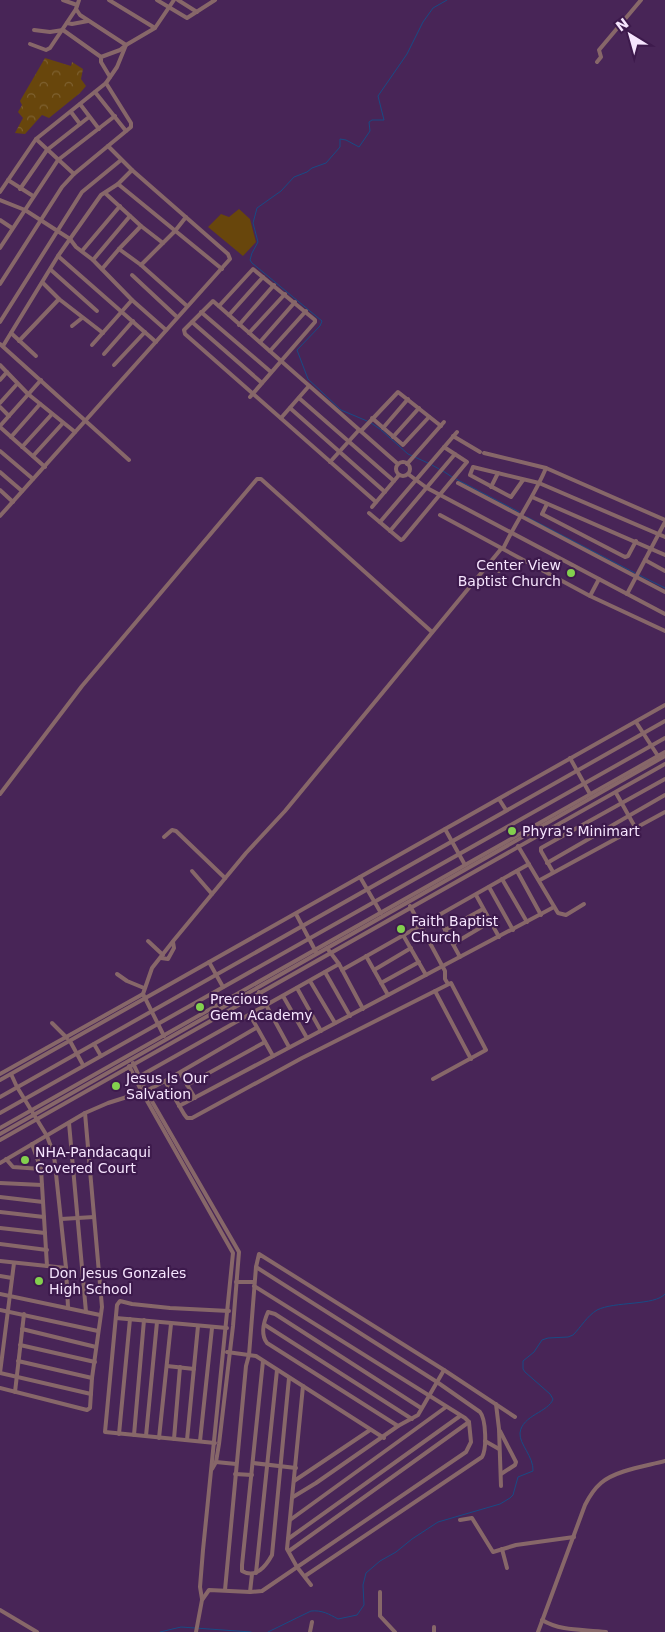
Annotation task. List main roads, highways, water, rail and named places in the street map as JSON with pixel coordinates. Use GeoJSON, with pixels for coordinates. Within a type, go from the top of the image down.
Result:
{"type":"FeatureCollection","features":[{"type":"Feature","properties":{"kind":"waterway"},"geometry":{"type":"LineString","coordinates":[[367,421],[341,410],[308,379],[297,350],[320,326],[322,321],[252,263],[250,260],[258,242],[253,223],[257,208],[281,191],[294,177],[326,163],[340,147],[340,139],[359,147],[370,131],[369,122],[372,120],[384,120],[378,96],[407,54],[423,22],[433,8],[447,0]]}},
{"type":"Feature","properties":{"kind":"waterway"},"geometry":{"type":"LineString","coordinates":[[371,423],[408,454],[428,463]]}},
{"type":"Feature","properties":{"kind":"waterway"},"geometry":{"type":"LineString","coordinates":[[432,465],[439,469]]}},
{"type":"Feature","properties":{"kind":"waterway"},"geometry":{"type":"LineString","coordinates":[[443,471],[452,477]]}},
{"type":"Feature","properties":{"kind":"waterway"},"geometry":{"type":"LineString","coordinates":[[456,479],[519,512]]}},
{"type":"Feature","properties":{"kind":"waterway"},"geometry":{"type":"LineString","coordinates":[[527,517],[635,573]]}},
{"type":"Feature","properties":{"kind":"waterway"},"geometry":{"type":"LineString","coordinates":[[639,575],[665,588]]}},
{"type":"Feature","properties":{"kind":"waterway"},"geometry":{"type":"LineString","coordinates":[[268,1632],[311,1611],[322,1612],[338,1619],[357,1615],[364,1605],[363,1585],[366,1573],[380,1561],[438,1522],[500,1504],[510,1498],[513,1495],[518,1477],[533,1471],[533,1466],[520,1437],[522,1427],[525,1422],[551,1403],[553,1399],[550,1394],[525,1372],[523,1361],[534,1352],[542,1340],[573,1335],[587,1318],[597,1310],[614,1305],[653,1300],[665,1294]]}},
{"type":"Feature","properties":{"kind":"waterway"},"geometry":{"type":"LineString","coordinates":[[160,1632],[181,1627],[251,1632]]}},
{"type":"Feature","properties":{"kind":"place","name":"Center View Baptist Church"},"geometry":{"type":"Point","coordinates":[571,573]}},
{"type":"Feature","properties":{"kind":"place","name":"Phyra's Minimart"},"geometry":{"type":"Point","coordinates":[512,831]}},
{"type":"Feature","properties":{"kind":"place","name":"Faith Baptist Church"},"geometry":{"type":"Point","coordinates":[401,929]}},
{"type":"Feature","properties":{"kind":"place","name":"Precious Gem Academy"},"geometry":{"type":"Point","coordinates":[200,1007]}},
{"type":"Feature","properties":{"kind":"place","name":"Jesus Is Our Salvation"},"geometry":{"type":"Point","coordinates":[116,1086]}},
{"type":"Feature","properties":{"kind":"place","name":"NHA-Pandacaqui Covered Court"},"geometry":{"type":"Point","coordinates":[25,1160]}},
{"type":"Feature","properties":{"kind":"place","name":"Don Jesus Gonzales High School"},"geometry":{"type":"Point","coordinates":[39,1281]}}]}
